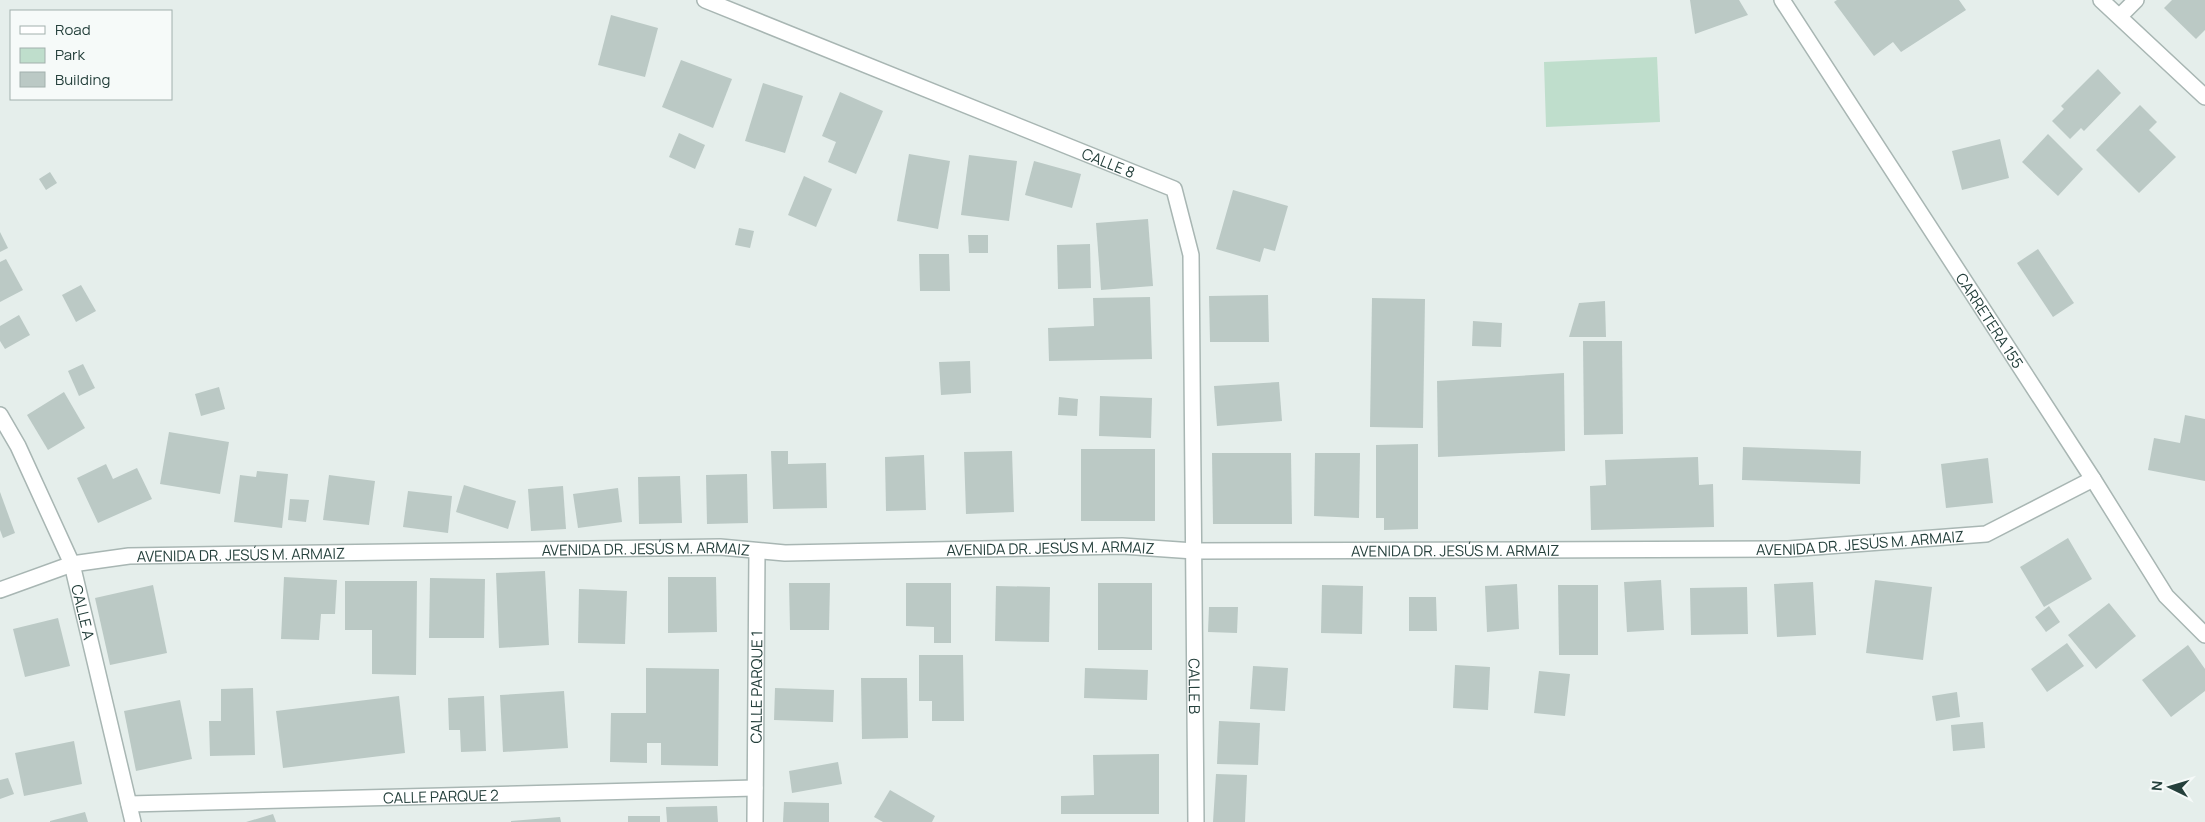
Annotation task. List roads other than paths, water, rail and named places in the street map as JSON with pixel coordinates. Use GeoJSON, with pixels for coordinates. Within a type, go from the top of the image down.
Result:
{"type":"FeatureCollection","features":[{"type":"Feature","properties":{"kind":"street","name":"CALLE 8"},"geometry":{"type":"LineString","coordinates":[[705,0],[1174,189],[1191,255],[1194,552]]}},
{"type":"Feature","properties":{"kind":"street","name":"CARRETERA 155"},"geometry":{"type":"LineString","coordinates":[[1782,0],[2093,479],[2166,596],[2205,635]]}},
{"type":"Feature","properties":{"kind":"street"},"geometry":{"type":"LineString","coordinates":[[2101,0],[2205,97]]}},
{"type":"Feature","properties":{"kind":"street"},"geometry":{"type":"LineString","coordinates":[[2120,16],[2136,0]]}},
{"type":"Feature","properties":{"kind":"street","name":"CALLE A"},"geometry":{"type":"LineString","coordinates":[[0,415],[18,446],[72,564],[133,822]]}},
{"type":"Feature","properties":{"kind":"street","name":"AVENIDA DR. JESÚS M. ARMAIZ"},"geometry":{"type":"LineString","coordinates":[[0,590],[72,564],[129,556],[720,548],[785,553],[1122,546],[1194,552],[1788,549],[1986,534],[2093,479]]}},
{"type":"Feature","properties":{"kind":"street","name":"CALLE PARQUE 1"},"geometry":{"type":"LineString","coordinates":[[755,822],[757,551]]}},
{"type":"Feature","properties":{"kind":"street","name":"CALLE B"},"geometry":{"type":"LineString","coordinates":[[1194,552],[1196,822]]}},
{"type":"Feature","properties":{"kind":"street","name":"CALLE PARQUE 2"},"geometry":{"type":"LineString","coordinates":[[129,804],[755,788]]}}]}
